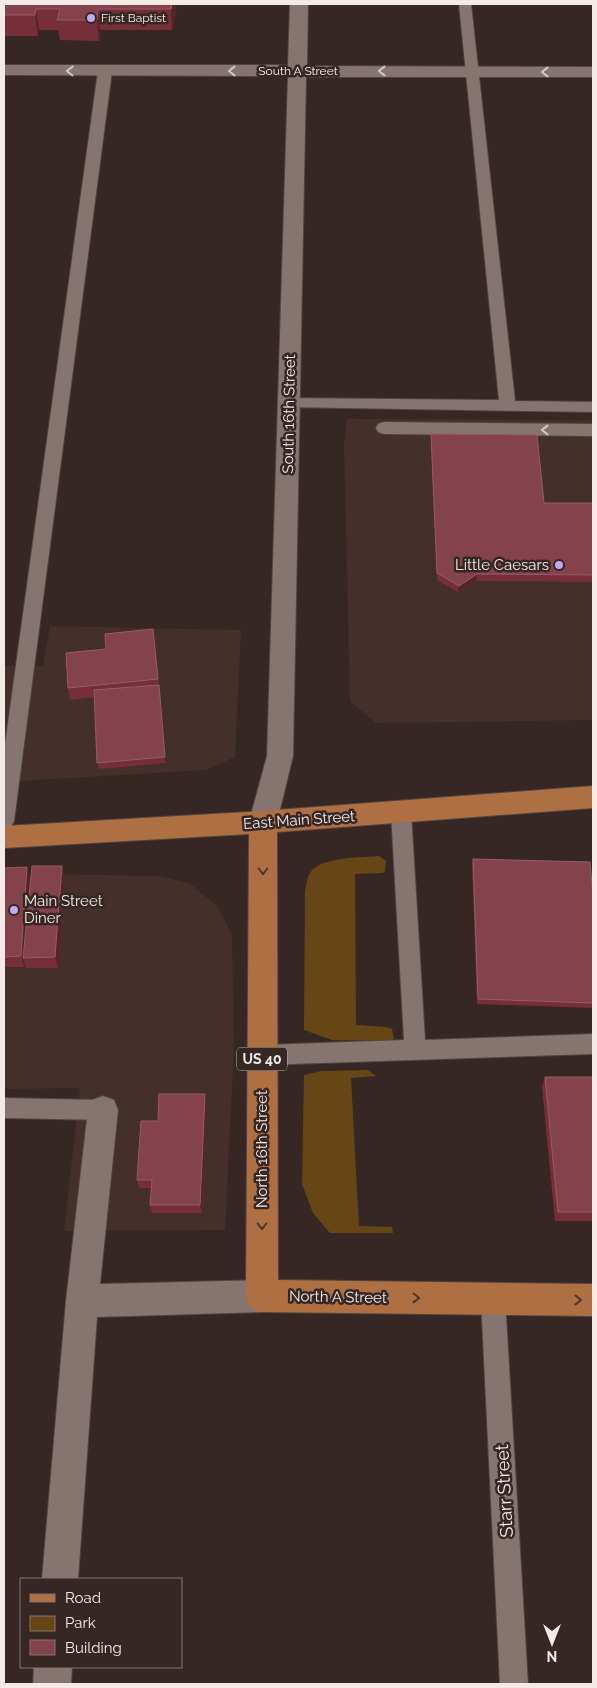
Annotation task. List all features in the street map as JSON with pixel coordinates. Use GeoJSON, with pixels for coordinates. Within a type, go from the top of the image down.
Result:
{"type":"FeatureCollection","features":[{"type":"Feature","properties":{"kind":"main road","name":"East Main Street"},"geometry":{"type":"LineString","coordinates":[[4,837],[263,822],[593,798]]}},
{"type":"Feature","properties":{"kind":"main road","name":"North 16th Street"},"geometry":{"type":"LineString","coordinates":[[262,1296],[263,822]]}},
{"type":"Feature","properties":{"kind":"main road","name":"North A Street"},"geometry":{"type":"LineString","coordinates":[[262,1296],[593,1300]]}},
{"type":"Feature","properties":{"kind":"street","name":"South 16th Street"},"geometry":{"type":"LineString","coordinates":[[263,822],[280,756],[299,4]]}},
{"type":"Feature","properties":{"kind":"street","name":"South A Street"},"geometry":{"type":"LineString","coordinates":[[4,70],[593,72]]}},
{"type":"Feature","properties":{"kind":"street"},"geometry":{"type":"LineString","coordinates":[[60,1578],[82,1301],[103,1110]]}},
{"type":"Feature","properties":{"kind":"street","name":"North A Street"},"geometry":{"type":"LineString","coordinates":[[82,1301],[262,1296]]}},
{"type":"Feature","properties":{"kind":"street"},"geometry":{"type":"LineString","coordinates":[[52,1684],[53,1668]]}},
{"type":"Feature","properties":{"kind":"lane"},"geometry":{"type":"LineString","coordinates":[[465,4],[508,406]]}},
{"type":"Feature","properties":{"kind":"lane"},"geometry":{"type":"LineString","coordinates":[[4,821],[105,71]]}},
{"type":"Feature","properties":{"kind":"lane"},"geometry":{"type":"LineString","coordinates":[[289,403],[593,407]]}},
{"type":"Feature","properties":{"kind":"lane"},"geometry":{"type":"LineString","coordinates":[[384,428],[593,430]]}},
{"type":"Feature","properties":{"kind":"lane"},"geometry":{"type":"LineString","coordinates":[[401,812],[415,1049]]}},
{"type":"Feature","properties":{"kind":"lane"},"geometry":{"type":"LineString","coordinates":[[262,1055],[593,1044]]}},
{"type":"Feature","properties":{"kind":"lane"},"geometry":{"type":"LineString","coordinates":[[4,1108],[103,1110]]}},
{"type":"Feature","properties":{"kind":"lane","name":"Starr Street"},"geometry":{"type":"LineString","coordinates":[[493,1299],[514,1684]]}},
{"type":"Feature","properties":{"kind":"shaded area"},"geometry":{"type":"Polygon","coordinates":[[[347,419],[593,420],[593,720],[376,723],[350,701],[344,445],[347,419]]]}},
{"type":"Feature","properties":{"kind":"shaded area"},"geometry":{"type":"Polygon","coordinates":[[[50,626],[241,630],[235,757],[206,770],[4,782],[4,666],[43,666],[50,626]]]}},
{"type":"Feature","properties":{"kind":"shaded area"},"geometry":{"type":"Polygon","coordinates":[[[43,874],[158,876],[189,883],[217,906],[232,934],[234,1050],[225,1230],[64,1231],[80,1088],[4,1089],[4,877],[43,874]]]}},
{"type":"Feature","properties":{"kind":"green space"},"geometry":{"type":"Polygon","coordinates":[[[379,856],[386,861],[385,872],[355,874],[356,1025],[392,1029],[394,1039],[389,1041],[332,1040],[304,1030],[305,892],[307,880],[315,867],[323,863],[342,859],[379,856]]]}},
{"type":"Feature","properties":{"kind":"green space"},"geometry":{"type":"Polygon","coordinates":[[[368,1070],[376,1076],[351,1078],[359,1226],[392,1227],[393,1233],[330,1233],[313,1213],[302,1184],[304,1075],[321,1071],[368,1070]]]}},
{"type":"Feature","properties":{"kind":"building"},"geometry":{"type":"Polygon","coordinates":[[[4,4],[172,4],[171,9],[98,9],[97,20],[57,20],[60,9],[36,9],[35,15],[4,15],[4,4]]]}},
{"type":"Feature","properties":{"kind":"building"},"geometry":{"type":"Polygon","coordinates":[[[431,434],[537,435],[544,503],[593,503],[593,575],[477,574],[459,586],[437,573],[431,434]]]}},
{"type":"Feature","properties":{"kind":"building"},"geometry":{"type":"Polygon","coordinates":[[[153,629],[158,679],[68,688],[66,653],[106,649],[105,634],[153,629]]]}},
{"type":"Feature","properties":{"kind":"building"},"geometry":{"type":"Polygon","coordinates":[[[159,685],[165,757],[97,763],[94,690],[159,685]]]}},
{"type":"Feature","properties":{"kind":"building"},"geometry":{"type":"Polygon","coordinates":[[[473,859],[590,862],[593,896],[593,1003],[478,999],[473,859]]]}},
{"type":"Feature","properties":{"kind":"building"},"geometry":{"type":"Polygon","coordinates":[[[32,866],[62,866],[55,957],[23,958],[32,866]]]}},
{"type":"Feature","properties":{"kind":"building"},"geometry":{"type":"Polygon","coordinates":[[[27,867],[21,956],[4,957],[4,868],[27,867]]]}},
{"type":"Feature","properties":{"kind":"building"},"geometry":{"type":"Polygon","coordinates":[[[545,1077],[593,1077],[593,1212],[558,1212],[545,1077]]]}},
{"type":"Feature","properties":{"kind":"building"},"geometry":{"type":"Polygon","coordinates":[[[159,1094],[205,1094],[200,1205],[150,1205],[152,1180],[137,1180],[141,1121],[158,1121],[159,1094]]]}},
{"type":"Feature","properties":{"kind":"place","name":"First Baptist"},"geometry":{"type":"Point","coordinates":[91,18]}},
{"type":"Feature","properties":{"kind":"place","name":"Little Caesars"},"geometry":{"type":"Point","coordinates":[559,565]}},
{"type":"Feature","properties":{"kind":"place","name":"Main Street Diner"},"geometry":{"type":"Point","coordinates":[14,910]}}]}
